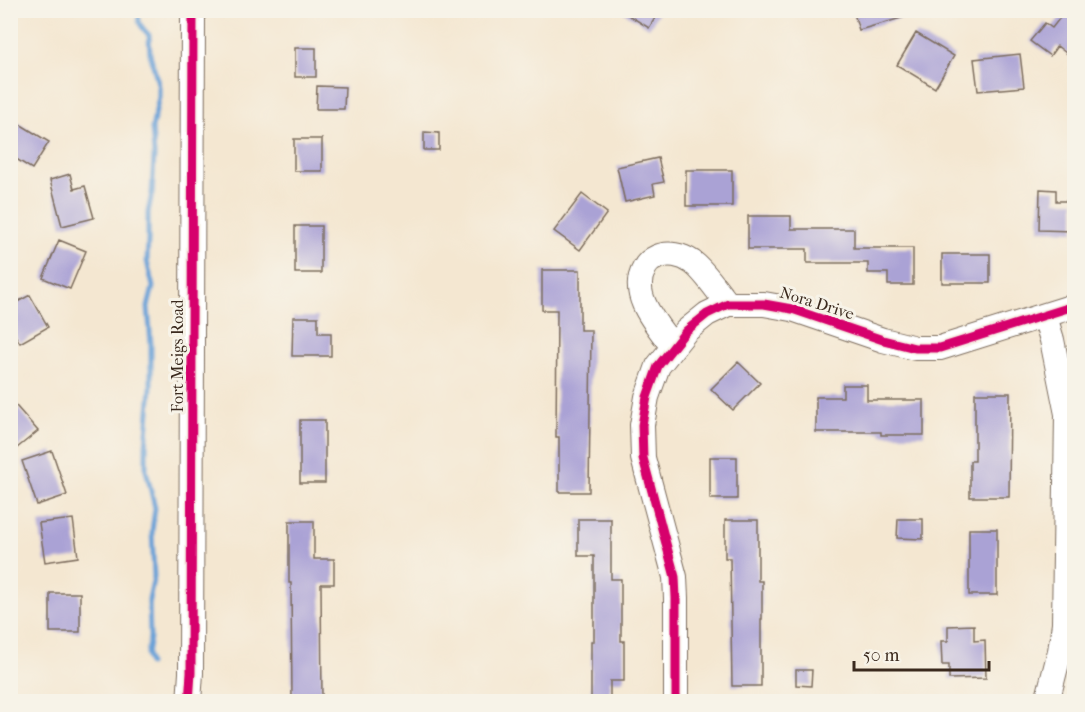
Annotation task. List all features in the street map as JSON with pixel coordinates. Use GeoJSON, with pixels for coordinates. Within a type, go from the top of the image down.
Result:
{"type":"FeatureCollection","features":[{"type":"Feature","properties":{"kind":"street","name":"Fort Meigs Road"},"geometry":{"type":"LineString","coordinates":[[189,702],[194,10]]}},
{"type":"Feature","properties":{"kind":"street"},"geometry":{"type":"LineString","coordinates":[[673,347],[645,306],[641,294],[639,283],[648,262],[659,256],[685,257],[694,263],[728,304]]}},
{"type":"Feature","properties":{"kind":"street","name":"Nora Drive"},"geometry":{"type":"LineString","coordinates":[[675,702],[676,587],[673,566],[643,458],[642,425],[647,397],[658,366],[686,331],[707,314],[728,304],[764,303],[792,309],[915,348],[940,348],[1074,306]]}},
{"type":"Feature","properties":{"kind":"street"},"geometry":{"type":"LineString","coordinates":[[1045,316],[1067,414],[1064,624],[1060,651],[1047,702]]}},
{"type":"Feature","properties":{"kind":"building"},"geometry":{"type":"Polygon","coordinates":[[[620,10],[660,10],[649,28],[620,10]]]}},
{"type":"Feature","properties":{"kind":"building"},"geometry":{"type":"Polygon","coordinates":[[[853,10],[912,10],[912,15],[859,30],[853,10]]]}},
{"type":"Feature","properties":{"kind":"building"},"geometry":{"type":"Polygon","coordinates":[[[1066,10],[1074,10],[1074,59],[1057,46],[1050,56],[1030,41],[1045,23],[1052,28],[1066,10]]]}},
{"type":"Feature","properties":{"kind":"building"},"geometry":{"type":"Polygon","coordinates":[[[916,33],[954,56],[935,88],[897,65],[916,33]]]}},
{"type":"Feature","properties":{"kind":"building"},"geometry":{"type":"Polygon","coordinates":[[[295,48],[316,48],[316,77],[295,77],[295,48]]]}},
{"type":"Feature","properties":{"kind":"building"},"geometry":{"type":"Polygon","coordinates":[[[1020,54],[1024,87],[978,91],[974,59],[1020,54]]]}},
{"type":"Feature","properties":{"kind":"building"},"geometry":{"type":"Polygon","coordinates":[[[317,86],[345,87],[344,109],[316,109],[317,86]]]}},
{"type":"Feature","properties":{"kind":"building"},"geometry":{"type":"Polygon","coordinates":[[[10,118],[49,142],[32,169],[10,155],[10,118]]]}},
{"type":"Feature","properties":{"kind":"building"},"geometry":{"type":"Polygon","coordinates":[[[424,132],[439,133],[439,150],[424,150],[424,132]]]}},
{"type":"Feature","properties":{"kind":"building"},"geometry":{"type":"Polygon","coordinates":[[[294,139],[322,139],[322,171],[294,171],[294,139]]]}},
{"type":"Feature","properties":{"kind":"building"},"geometry":{"type":"Polygon","coordinates":[[[658,158],[664,182],[653,184],[655,195],[625,202],[617,167],[658,158]]]}},
{"type":"Feature","properties":{"kind":"building"},"geometry":{"type":"Polygon","coordinates":[[[686,170],[732,170],[732,206],[686,206],[686,170]]]}},
{"type":"Feature","properties":{"kind":"building"},"geometry":{"type":"Polygon","coordinates":[[[70,174],[74,189],[85,186],[94,218],[62,226],[50,180],[70,174]]]}},
{"type":"Feature","properties":{"kind":"building"},"geometry":{"type":"Polygon","coordinates":[[[1040,189],[1056,190],[1056,201],[1074,201],[1074,231],[1039,230],[1040,189]]]}},
{"type":"Feature","properties":{"kind":"building"},"geometry":{"type":"Polygon","coordinates":[[[582,194],[607,213],[580,250],[554,231],[582,194]]]}},
{"type":"Feature","properties":{"kind":"building"},"geometry":{"type":"Polygon","coordinates":[[[748,216],[791,216],[791,229],[854,229],[854,248],[913,248],[913,285],[888,285],[888,273],[868,273],[868,263],[807,263],[807,249],[748,249],[748,216]]]}},
{"type":"Feature","properties":{"kind":"building"},"geometry":{"type":"Polygon","coordinates":[[[295,226],[321,226],[321,273],[295,273],[295,226]]]}},
{"type":"Feature","properties":{"kind":"building"},"geometry":{"type":"Polygon","coordinates":[[[59,240],[86,251],[70,289],[43,278],[59,240]]]}},
{"type":"Feature","properties":{"kind":"building"},"geometry":{"type":"Polygon","coordinates":[[[942,254],[990,254],[990,283],[942,283],[942,254]]]}},
{"type":"Feature","properties":{"kind":"building"},"geometry":{"type":"Polygon","coordinates":[[[542,270],[580,270],[580,330],[591,330],[589,492],[559,492],[559,437],[556,437],[557,310],[542,310],[542,270]]]}},
{"type":"Feature","properties":{"kind":"building"},"geometry":{"type":"Polygon","coordinates":[[[30,295],[48,327],[20,343],[10,328],[10,306],[30,295]]]}},
{"type":"Feature","properties":{"kind":"building"},"geometry":{"type":"Polygon","coordinates":[[[293,317],[318,317],[318,333],[331,333],[331,356],[292,356],[293,317]]]}},
{"type":"Feature","properties":{"kind":"building"},"geometry":{"type":"Polygon","coordinates":[[[738,362],[760,383],[733,410],[711,389],[738,362]]]}},
{"type":"Feature","properties":{"kind":"building"},"geometry":{"type":"Polygon","coordinates":[[[843,385],[867,385],[867,400],[924,400],[924,435],[881,435],[881,432],[816,432],[816,397],[843,397],[843,385]]]}},
{"type":"Feature","properties":{"kind":"building"},"geometry":{"type":"Polygon","coordinates":[[[975,393],[1010,393],[1009,497],[970,497],[970,461],[975,461],[975,393]]]}},
{"type":"Feature","properties":{"kind":"building"},"geometry":{"type":"Polygon","coordinates":[[[10,399],[38,431],[17,448],[10,440],[10,399]]]}},
{"type":"Feature","properties":{"kind":"building"},"geometry":{"type":"Polygon","coordinates":[[[300,420],[325,420],[325,483],[300,483],[300,420]]]}},
{"type":"Feature","properties":{"kind":"building"},"geometry":{"type":"Polygon","coordinates":[[[52,451],[67,495],[37,505],[22,461],[52,451]]]}},
{"type":"Feature","properties":{"kind":"building"},"geometry":{"type":"Polygon","coordinates":[[[710,457],[737,457],[737,499],[710,499],[710,457]]]}},
{"type":"Feature","properties":{"kind":"building"},"geometry":{"type":"Polygon","coordinates":[[[73,519],[78,557],[45,562],[39,523],[73,519]]]}},
{"type":"Feature","properties":{"kind":"building"},"geometry":{"type":"Polygon","coordinates":[[[578,519],[611,519],[611,579],[621,579],[621,641],[624,641],[624,681],[610,681],[610,702],[591,702],[594,556],[578,556],[578,519]]]}},
{"type":"Feature","properties":{"kind":"building"},"geometry":{"type":"Polygon","coordinates":[[[898,519],[923,519],[923,539],[897,538],[898,519]]]}},
{"type":"Feature","properties":{"kind":"building"},"geometry":{"type":"Polygon","coordinates":[[[725,520],[758,520],[758,581],[762,581],[761,686],[732,686],[730,558],[725,558],[725,520]]]}},
{"type":"Feature","properties":{"kind":"building"},"geometry":{"type":"Polygon","coordinates":[[[289,521],[314,521],[314,559],[334,559],[334,584],[321,584],[322,702],[292,702],[289,521]]]}},
{"type":"Feature","properties":{"kind":"building"},"geometry":{"type":"Polygon","coordinates":[[[969,529],[997,529],[997,595],[969,595],[969,529]]]}},
{"type":"Feature","properties":{"kind":"building"},"geometry":{"type":"Polygon","coordinates":[[[50,593],[80,593],[80,632],[50,632],[50,593]]]}},
{"type":"Feature","properties":{"kind":"building"},"geometry":{"type":"Polygon","coordinates":[[[974,625],[974,641],[985,640],[986,678],[949,679],[949,665],[942,665],[941,641],[948,641],[948,626],[974,625]]]}},
{"type":"Feature","properties":{"kind":"building"},"geometry":{"type":"Polygon","coordinates":[[[796,670],[812,670],[811,686],[796,685],[796,670]]]}},
{"type":"Feature","properties":{"kind":"waterway"},"geometry":{"type":"LineString","coordinates":[[139,10],[140,24],[149,35],[150,54],[159,87],[152,128],[154,155],[152,193],[148,212],[147,261],[153,287],[148,307],[151,387],[146,470],[155,508],[152,531],[154,577],[149,599],[150,638],[147,654],[149,664]]}},
{"type":"Feature","properties":{"kind":"cycle path"},"geometry":{"type":"LineString","coordinates":[[189,702],[191,673],[193,10]]}},
{"type":"Feature","properties":{"kind":"cycle path"},"geometry":{"type":"LineString","coordinates":[[676,702],[675,577],[643,458],[642,425],[647,397],[658,366],[686,331],[707,314],[728,304],[764,304],[792,309],[883,340],[915,348],[940,348],[1074,306]]}}]}
